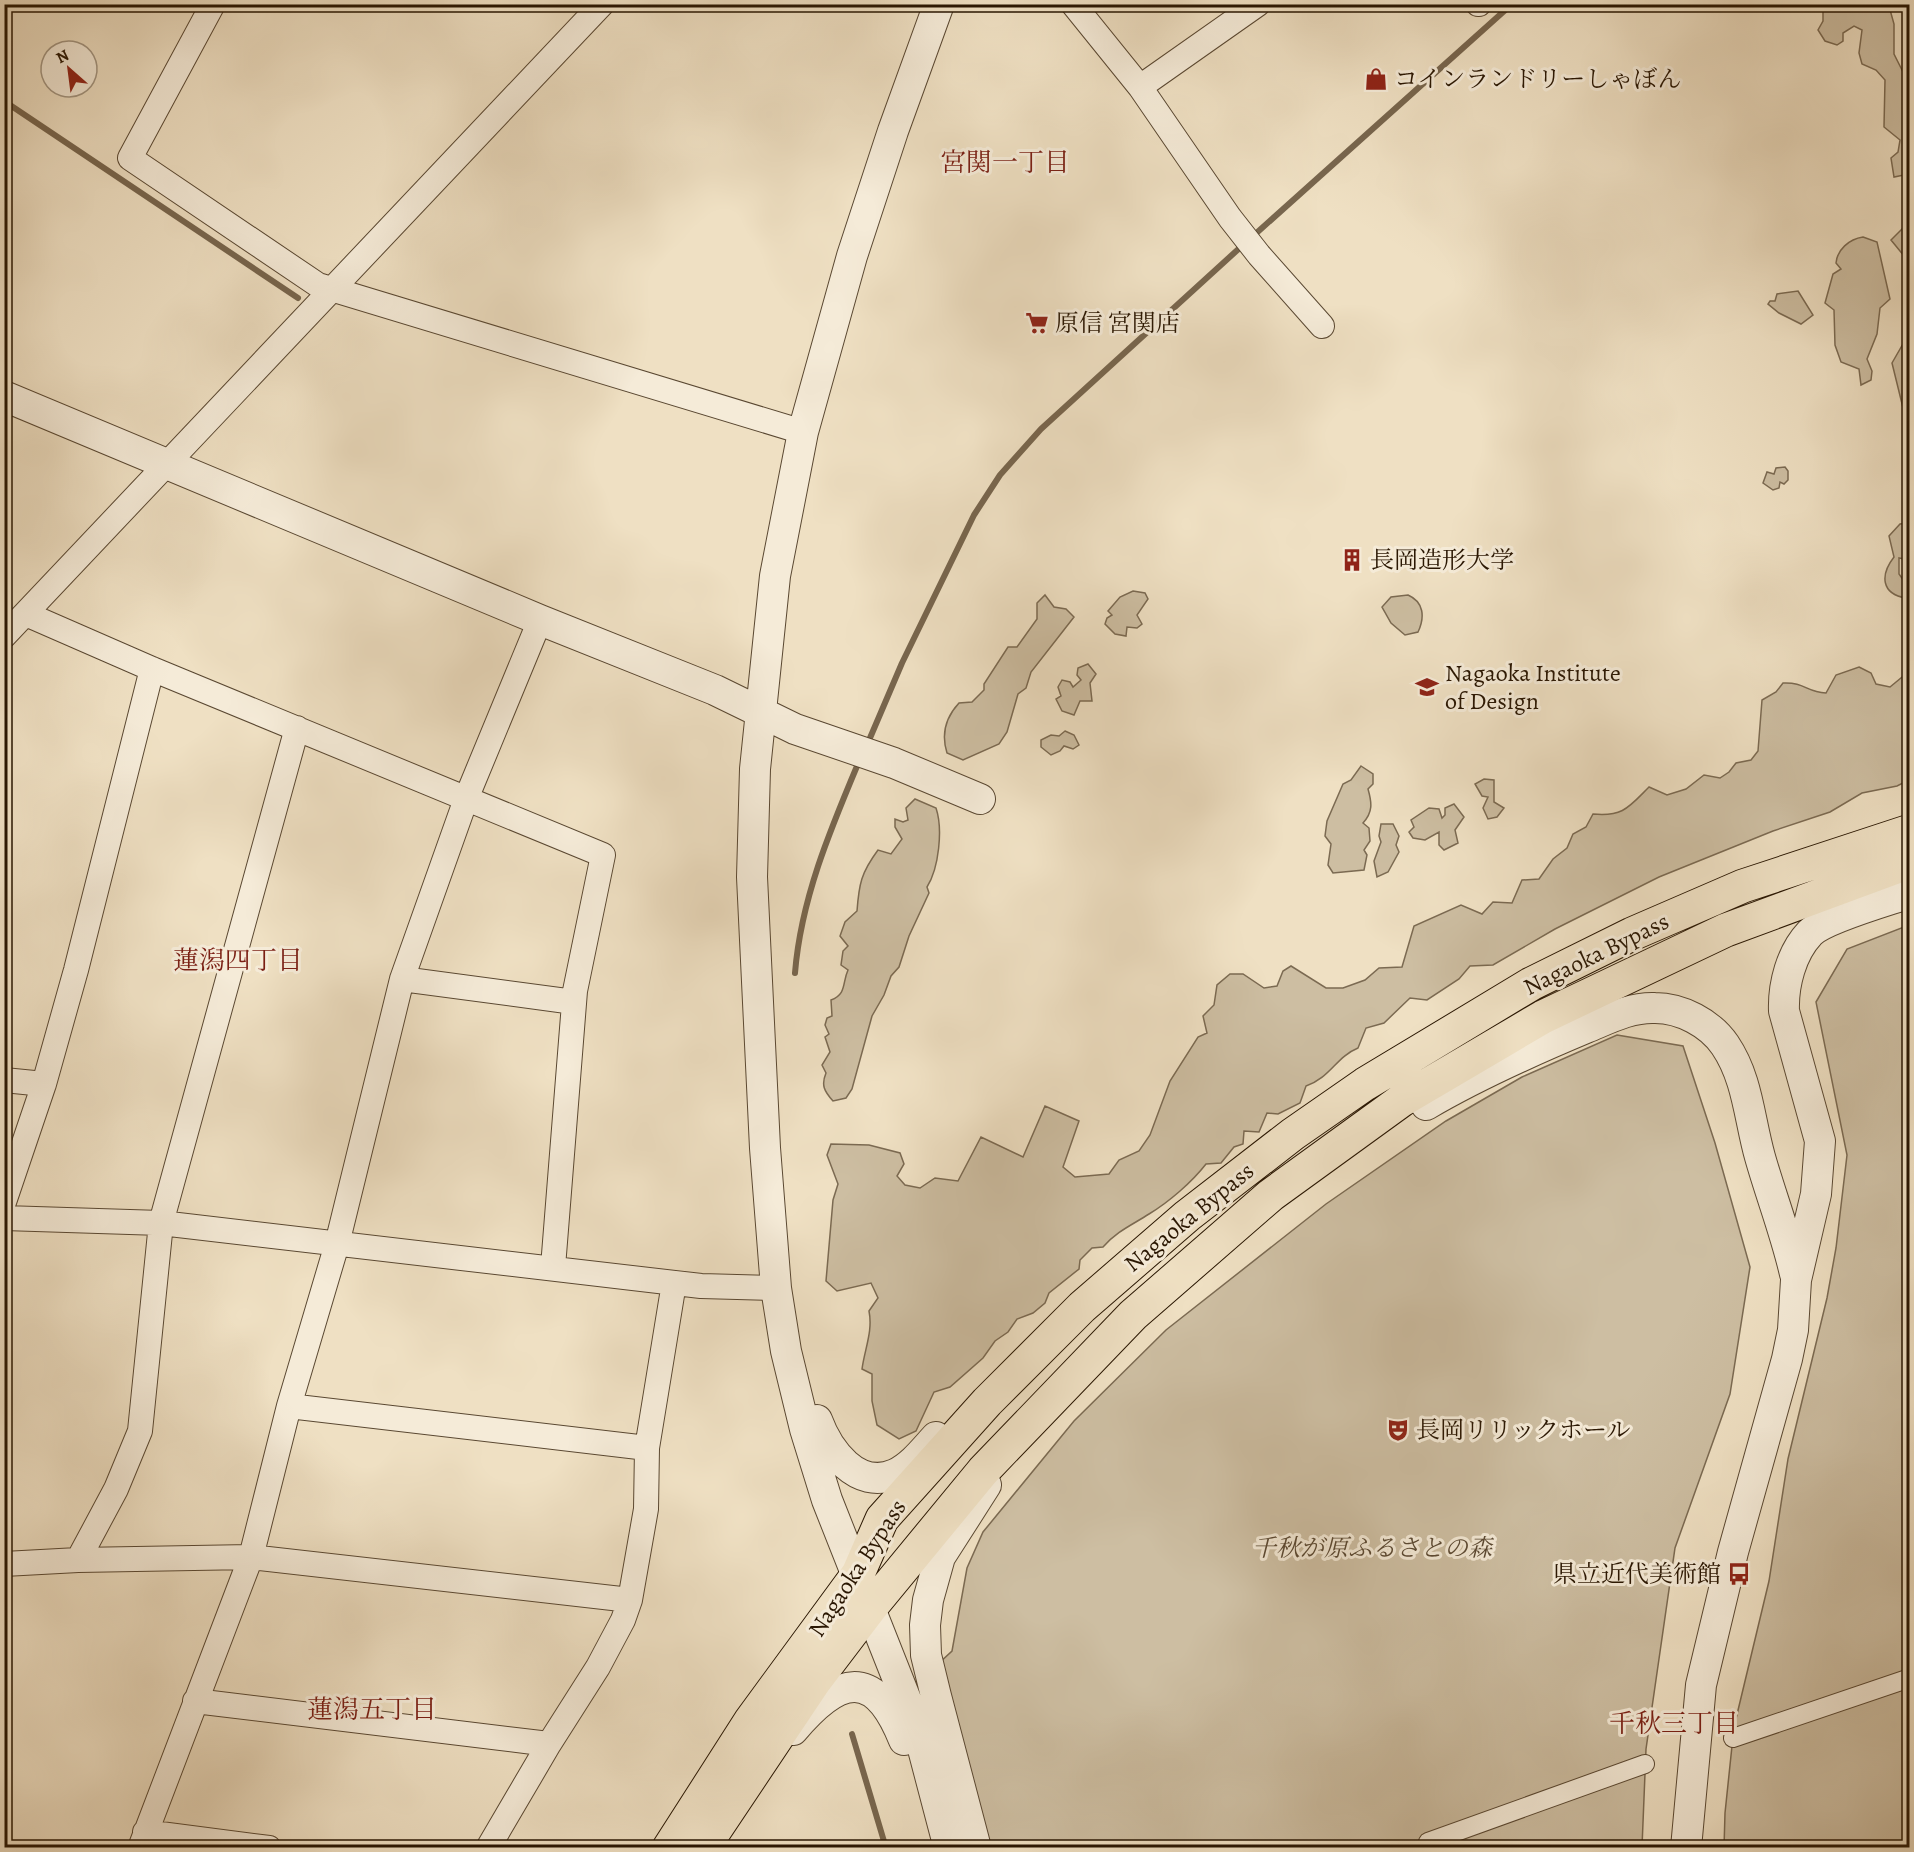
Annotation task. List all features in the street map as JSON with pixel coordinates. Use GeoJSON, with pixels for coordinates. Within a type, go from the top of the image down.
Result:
{"type":"FeatureCollection","features":[{"type":"Feature","properties":{"kind":"highway","name":"Nagaoka Bypass"},"geometry":{"type":"LineString","coordinates":[[669,1848],[751,1720],[858,1574],[882,1519],[987,1402],[1082,1307],[1187,1216],[1293,1134],[1449,1031],[1531,984],[1632,934],[1743,886],[1910,831]]}},
{"type":"Feature","properties":{"kind":"highway","name":"Nagaoka Bypass"},"geometry":{"type":"LineString","coordinates":[[703,1848],[788,1718],[871,1606],[983,1472],[1133,1315],[1271,1195],[1402,1100],[1553,1012],[1726,930],[1910,862]]}},
{"type":"Feature","properties":{"kind":"street"},"geometry":{"type":"LineString","coordinates":[[213,4],[130,158],[318,285],[803,432]]}},
{"type":"Feature","properties":{"kind":"street"},"geometry":{"type":"LineString","coordinates":[[4,636],[333,291],[602,4]]}},
{"type":"Feature","properties":{"kind":"street"},"geometry":{"type":"LineString","coordinates":[[939,4],[893,130],[852,256],[803,432],[775,576],[761,711],[753,822],[752,877],[755,918],[799,1360],[823,1438],[833,1454],[844,1464],[864,1474],[893,1475],[910,1464],[1036,1334],[1082,1307]]}},
{"type":"Feature","properties":{"kind":"street"},"geometry":{"type":"LineString","coordinates":[[1073,4],[1140,87],[1230,218],[1259,255],[1322,326]]}},
{"type":"Feature","properties":{"kind":"street"},"geometry":{"type":"LineString","coordinates":[[1140,87],[1258,4]]}},
{"type":"Feature","properties":{"kind":"street"},"geometry":{"type":"LineString","coordinates":[[4,396],[540,620],[715,690],[795,729],[894,763],[980,799]]}},
{"type":"Feature","properties":{"kind":"street"},"geometry":{"type":"LineString","coordinates":[[26,614],[152,669],[603,855],[574,1002],[553,1267]]}},
{"type":"Feature","properties":{"kind":"street"},"geometry":{"type":"LineString","coordinates":[[269,1848],[143,1840],[251,1557],[289,1407],[337,1244],[402,979],[466,799],[540,620]]}},
{"type":"Feature","properties":{"kind":"street"},"geometry":{"type":"LineString","coordinates":[[4,1203],[44,1084],[79,958],[152,669]]}},
{"type":"Feature","properties":{"kind":"street"},"geometry":{"type":"LineString","coordinates":[[78,1560],[116,1489],[140,1431],[161,1223],[297,728]]}},
{"type":"Feature","properties":{"kind":"street"},"geometry":{"type":"LineString","coordinates":[[1686,1848],[1701,1685],[1733,1552],[1783,1379],[1793,1330],[1796,1280],[1816,1194],[1820,1141],[1784,1011],[1783,992],[1788,974],[1810,933],[1830,922],[1910,893]]}},
{"type":"Feature","properties":{"kind":"street"},"geometry":{"type":"LineString","coordinates":[[755,918],[756,1000],[776,1288],[790,1370],[827,1500],[871,1606],[918,1730],[949,1848]]}},
{"type":"Feature","properties":{"kind":"street"},"geometry":{"type":"LineString","coordinates":[[402,979],[574,1002]]}},
{"type":"Feature","properties":{"kind":"street"},"geometry":{"type":"LineString","coordinates":[[1271,1195],[1323,1171],[1456,1087],[1554,1041],[1624,1013],[1657,1008],[1686,1014],[1708,1027],[1724,1043],[1736,1063],[1744,1084],[1759,1155],[1785,1232],[1796,1280]]}},
{"type":"Feature","properties":{"kind":"street"},"geometry":{"type":"LineString","coordinates":[[4,1080],[44,1084]]}},
{"type":"Feature","properties":{"kind":"street"},"geometry":{"type":"LineString","coordinates":[[4,1218],[161,1223],[553,1267],[674,1283],[723,1288],[776,1288]]}},
{"type":"Feature","properties":{"kind":"street"},"geometry":{"type":"LineString","coordinates":[[488,1848],[549,1744],[598,1667],[623,1620],[630,1600],[646,1509],[649,1459],[647,1448],[674,1283]]}},
{"type":"Feature","properties":{"kind":"street"},"geometry":{"type":"LineString","coordinates":[[289,1407],[647,1448]]}},
{"type":"Feature","properties":{"kind":"street"},"geometry":{"type":"LineString","coordinates":[[976,1848],[926,1655],[925,1625],[928,1600],[940,1557],[1029,1424]]}},
{"type":"Feature","properties":{"kind":"street"},"geometry":{"type":"LineString","coordinates":[[4,1564],[78,1560],[251,1557],[630,1600]]}},
{"type":"Feature","properties":{"kind":"street"},"geometry":{"type":"LineString","coordinates":[[1733,1738],[1910,1678]]}},
{"type":"Feature","properties":{"kind":"street"},"geometry":{"type":"LineString","coordinates":[[733,1800],[806,1715],[839,1690],[856,1686],[873,1690],[886,1703],[896,1720],[911,1763],[932,1848]]}},
{"type":"Feature","properties":{"kind":"street"},"geometry":{"type":"LineString","coordinates":[[195,1701],[549,1744]]}},
{"type":"Feature","properties":{"kind":"street"},"geometry":{"type":"LineString","coordinates":[[1428,1842],[1645,1764]]}},
{"type":"Feature","properties":{"kind":"green space"},"geometry":{"type":"Polygon","coordinates":[[[1882,4],[1889,6],[1894,24],[1894,54],[1903,72],[1906,94],[1903,110],[1909,138],[1909,174],[1894,177],[1891,158],[1898,152],[1900,140],[1884,127],[1885,80],[1876,70],[1862,64],[1859,53],[1862,30],[1854,26],[1843,33],[1843,41],[1837,45],[1825,41],[1818,30],[1823,21],[1823,5],[1882,4]]]}},
{"type":"Feature","properties":{"kind":"green space"},"geometry":{"type":"Polygon","coordinates":[[[1909,191],[1909,262],[1891,240],[1906,225],[1905,203],[1909,191]]]}},
{"type":"Feature","properties":{"kind":"green space"},"geometry":{"type":"Polygon","coordinates":[[[1863,237],[1877,242],[1890,299],[1880,308],[1877,334],[1867,359],[1872,371],[1871,380],[1861,385],[1859,369],[1841,362],[1835,345],[1834,310],[1825,303],[1833,274],[1841,269],[1836,263],[1841,250],[1849,243],[1863,237]]]}},
{"type":"Feature","properties":{"kind":"green space"},"geometry":{"type":"Polygon","coordinates":[[[1909,268],[1910,419],[1903,408],[1892,363],[1904,342],[1903,305],[1909,268]]]}},
{"type":"Feature","properties":{"kind":"green space"},"geometry":{"type":"Polygon","coordinates":[[[1798,291],[1813,315],[1801,324],[1779,313],[1768,304],[1770,301],[1775,301],[1777,294],[1798,291]]]}},
{"type":"Feature","properties":{"kind":"green space"},"geometry":{"type":"Polygon","coordinates":[[[1785,467],[1788,471],[1788,480],[1784,484],[1780,482],[1779,488],[1773,490],[1763,483],[1767,472],[1774,474],[1776,468],[1785,467]]]}},
{"type":"Feature","properties":{"kind":"green space"},"geometry":{"type":"Polygon","coordinates":[[[1908,523],[1909,560],[1899,558],[1899,574],[1909,588],[1906,598],[1898,596],[1888,588],[1885,577],[1886,570],[1894,557],[1889,536],[1900,524],[1908,523]]]}},
{"type":"Feature","properties":{"kind":"green space"},"geometry":{"type":"Polygon","coordinates":[[[1133,591],[1145,593],[1148,599],[1137,615],[1142,624],[1137,628],[1127,627],[1126,636],[1115,634],[1105,624],[1107,618],[1112,615],[1108,611],[1120,597],[1133,591]]]}},
{"type":"Feature","properties":{"kind":"green space"},"geometry":{"type":"Polygon","coordinates":[[[1045,595],[1054,607],[1066,609],[1074,617],[1031,672],[1026,688],[1018,694],[1007,732],[999,744],[963,760],[947,753],[945,733],[951,714],[959,703],[972,702],[984,690],[984,684],[1008,647],[1017,647],[1037,619],[1037,603],[1045,595]]]}},
{"type":"Feature","properties":{"kind":"green space"},"geometry":{"type":"Polygon","coordinates":[[[1408,595],[1420,606],[1422,621],[1418,632],[1405,635],[1391,623],[1382,607],[1391,597],[1408,595]]]}},
{"type":"Feature","properties":{"kind":"green space"},"geometry":{"type":"Polygon","coordinates":[[[1088,664],[1096,674],[1090,683],[1092,701],[1080,701],[1074,715],[1062,711],[1056,699],[1061,696],[1058,687],[1062,680],[1070,682],[1073,687],[1081,680],[1077,675],[1078,668],[1088,664]]]}},
{"type":"Feature","properties":{"kind":"green space"},"geometry":{"type":"Polygon","coordinates":[[[1859,667],[1871,673],[1876,684],[1890,687],[1907,673],[1909,675],[1909,780],[1897,786],[1862,793],[1830,812],[1773,831],[1659,877],[1555,929],[1493,965],[1470,966],[1459,979],[1427,1000],[1410,998],[1384,1023],[1366,1028],[1358,1048],[1350,1052],[1321,1078],[1306,1086],[1300,1103],[1278,1114],[1267,1113],[1259,1132],[1244,1131],[1243,1144],[1234,1147],[1221,1163],[1206,1164],[1187,1185],[1164,1204],[1119,1232],[1103,1247],[1092,1248],[1080,1260],[1079,1269],[1049,1293],[1045,1303],[1033,1313],[1017,1319],[1008,1332],[995,1341],[983,1358],[950,1387],[934,1392],[916,1431],[899,1439],[877,1425],[872,1401],[872,1374],[862,1369],[869,1333],[869,1311],[878,1298],[871,1283],[837,1291],[826,1281],[833,1200],[838,1184],[827,1155],[831,1144],[869,1145],[900,1153],[904,1164],[897,1176],[905,1185],[920,1188],[935,1178],[958,1181],[981,1137],[1023,1157],[1045,1106],[1079,1121],[1063,1167],[1075,1177],[1109,1174],[1119,1160],[1139,1151],[1150,1135],[1170,1081],[1198,1037],[1207,1033],[1203,1016],[1214,1005],[1217,985],[1230,974],[1243,974],[1264,988],[1277,986],[1283,971],[1291,966],[1326,988],[1343,988],[1365,980],[1379,968],[1402,967],[1414,926],[1461,905],[1482,914],[1493,902],[1512,903],[1522,880],[1539,879],[1553,859],[1567,848],[1573,834],[1586,827],[1593,814],[1619,812],[1649,787],[1667,795],[1686,789],[1704,775],[1720,778],[1736,763],[1751,760],[1758,751],[1762,700],[1776,692],[1783,683],[1796,684],[1826,693],[1836,675],[1859,667]]]}},
{"type":"Feature","properties":{"kind":"green space"},"geometry":{"type":"Polygon","coordinates":[[[1065,731],[1074,735],[1079,745],[1073,749],[1064,746],[1060,751],[1051,755],[1041,747],[1041,740],[1051,735],[1059,736],[1065,731]]]}},
{"type":"Feature","properties":{"kind":"green space"},"geometry":{"type":"Polygon","coordinates":[[[1361,766],[1373,774],[1373,784],[1368,789],[1370,811],[1363,823],[1369,828],[1370,841],[1364,850],[1367,855],[1364,870],[1333,873],[1328,865],[1331,844],[1325,836],[1327,821],[1343,784],[1351,780],[1361,766]]]}},
{"type":"Feature","properties":{"kind":"green space"},"geometry":{"type":"Polygon","coordinates":[[[1484,779],[1494,780],[1494,802],[1504,808],[1497,817],[1488,819],[1483,808],[1488,797],[1482,796],[1475,784],[1484,779]]]}},
{"type":"Feature","properties":{"kind":"green space"},"geometry":{"type":"Polygon","coordinates":[[[915,799],[936,808],[938,817],[939,848],[927,887],[929,893],[909,936],[899,967],[891,976],[884,995],[872,1016],[852,1089],[846,1098],[833,1101],[824,1088],[826,1073],[822,1065],[830,1052],[825,1037],[829,1034],[825,1025],[827,1018],[832,1016],[831,1000],[840,995],[848,970],[841,965],[843,951],[848,946],[840,936],[845,922],[857,911],[864,872],[878,850],[891,854],[902,839],[895,827],[895,819],[903,822],[908,820],[906,808],[915,799]]]}},
{"type":"Feature","properties":{"kind":"green space"},"geometry":{"type":"Polygon","coordinates":[[[1454,804],[1464,817],[1455,830],[1458,843],[1444,850],[1439,845],[1439,832],[1425,840],[1413,838],[1409,832],[1414,827],[1411,820],[1429,808],[1439,809],[1442,818],[1445,815],[1445,808],[1454,804]]]}},
{"type":"Feature","properties":{"kind":"green space"},"geometry":{"type":"Polygon","coordinates":[[[1381,824],[1393,824],[1399,836],[1396,845],[1399,852],[1388,872],[1377,877],[1374,861],[1381,842],[1379,836],[1381,824]]]}},
{"type":"Feature","properties":{"kind":"green space"},"geometry":{"type":"Polygon","coordinates":[[[1909,925],[1909,1847],[1724,1848],[1725,1813],[1734,1727],[1769,1581],[1788,1459],[1827,1298],[1836,1248],[1847,1155],[1816,1002],[1847,949],[1909,925]]]}},
{"type":"Feature","properties":{"kind":"green space","name":"千秋が原ふるさとの森"},"geometry":{"type":"Polygon","coordinates":[[[1617,1035],[1683,1046],[1715,1143],[1750,1267],[1730,1394],[1675,1548],[1646,1749],[1642,1847],[987,1847],[938,1664],[952,1651],[967,1568],[983,1532],[1074,1421],[1166,1330],[1326,1204],[1446,1121],[1522,1077],[1617,1035]]]}},
{"type":"Feature","properties":{"kind":"waterway"},"geometry":{"type":"LineString","coordinates":[[1252,237],[1512,4]]}},
{"type":"Feature","properties":{"kind":"waterway"},"geometry":{"type":"LineString","coordinates":[[4,101],[298,298]]}},
{"type":"Feature","properties":{"kind":"waterway"},"geometry":{"type":"LineString","coordinates":[[867,745],[902,663],[974,515],[1000,475],[1041,429],[1244,244]]}},
{"type":"Feature","properties":{"kind":"waterway"},"geometry":{"type":"LineString","coordinates":[[795,973],[798,945],[819,864],[860,759]]}},
{"type":"Feature","properties":{"kind":"waterway"},"geometry":{"type":"LineString","coordinates":[[852,1734],[886,1848]]}},
{"type":"Feature","properties":{"kind":"place","name":"コインランドリーしゃぼん"},"geometry":{"type":"Point","coordinates":[1376,79]}},
{"type":"Feature","properties":{"kind":"place","name":"原信 宮関店"},"geometry":{"type":"Point","coordinates":[1037,323]}},
{"type":"Feature","properties":{"kind":"place","name":"長岡造形大学"},"geometry":{"type":"Point","coordinates":[1352,560]}},
{"type":"Feature","properties":{"kind":"place","name":"Nagaoka Institute of Design"},"geometry":{"type":"Point","coordinates":[1427,687]}},
{"type":"Feature","properties":{"kind":"place","name":"長岡リリックホール"},"geometry":{"type":"Point","coordinates":[1398,1430]}},
{"type":"Feature","properties":{"kind":"place","name":"県立近代美術館"},"geometry":{"type":"Point","coordinates":[1739,1574]}},
{"type":"Feature","properties":{"kind":"district","name":"宮関一丁目"},"geometry":{"type":"Point","coordinates":[1005,162]}},
{"type":"Feature","properties":{"kind":"district","name":"蓮潟四丁目"},"geometry":{"type":"Point","coordinates":[238,960]}},
{"type":"Feature","properties":{"kind":"district","name":"蓮潟五丁目"},"geometry":{"type":"Point","coordinates":[372,1709]}},
{"type":"Feature","properties":{"kind":"district","name":"千秋三丁目"},"geometry":{"type":"Point","coordinates":[1674,1723]}}]}
